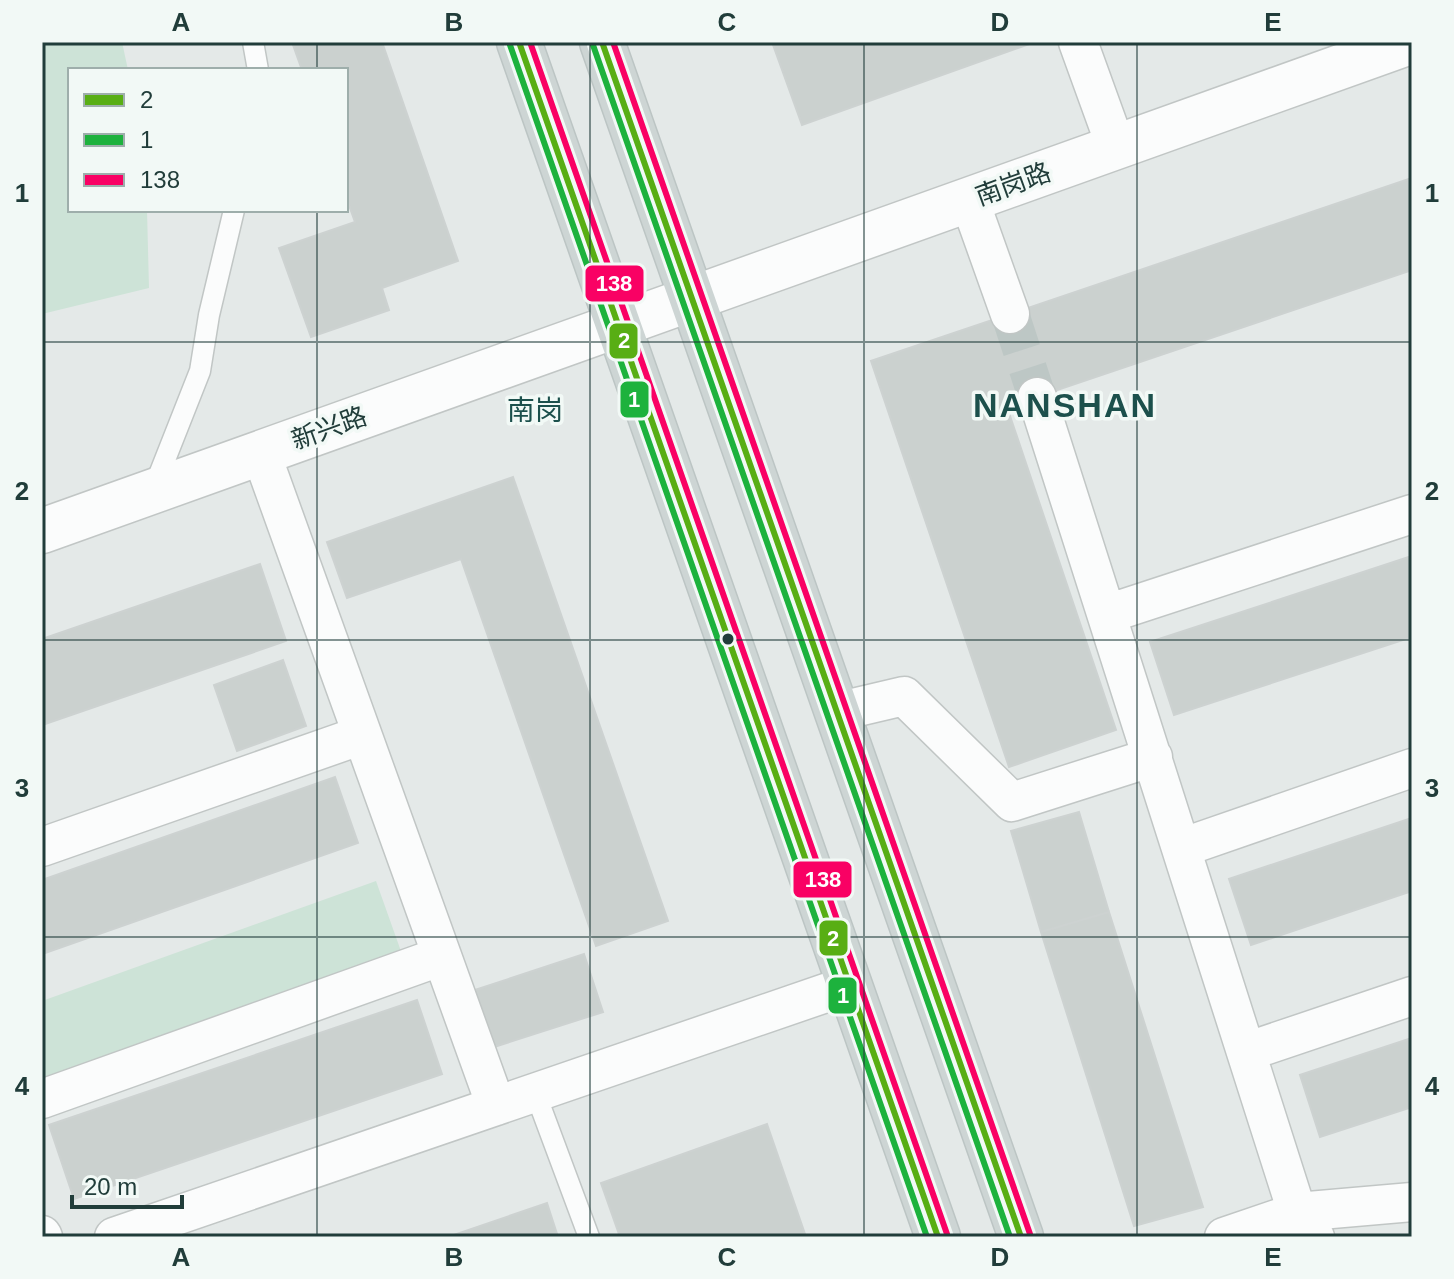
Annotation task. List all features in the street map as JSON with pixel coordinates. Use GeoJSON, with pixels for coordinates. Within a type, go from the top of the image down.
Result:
{"type":"FeatureCollection","features":[{"type":"Feature","properties":{"kind":"main road"},"geometry":{"type":"LineString","coordinates":[[519,42],[938,1237]]}},
{"type":"Feature","properties":{"kind":"main road"},"geometry":{"type":"LineString","coordinates":[[602,42],[1021,1237]]}},
{"type":"Feature","properties":{"kind":"street"},"geometry":{"type":"LineString","coordinates":[[1078,42],[1116,147]]}},
{"type":"Feature","properties":{"kind":"street","name":"南岗路"},"geometry":{"type":"LineString","coordinates":[[616,325],[1410,42]]}},
{"type":"Feature","properties":{"kind":"street"},"geometry":{"type":"LineString","coordinates":[[969,199],[1010,314]]}},
{"type":"Feature","properties":{"kind":"street","name":"新兴路"},"geometry":{"type":"LineString","coordinates":[[42,531],[616,325]]}},
{"type":"Feature","properties":{"kind":"street"},"geometry":{"type":"LineString","coordinates":[[1037,397],[1246,1052],[1306,1225]]}},
{"type":"Feature","properties":{"kind":"street"},"geometry":{"type":"LineString","coordinates":[[261,453],[496,1106]]}},
{"type":"Feature","properties":{"kind":"street"},"geometry":{"type":"LineString","coordinates":[[1107,614],[1412,514]]}},
{"type":"Feature","properties":{"kind":"street"},"geometry":{"type":"LineString","coordinates":[[836,712],[904,696],[1012,802],[1153,757]]}},
{"type":"Feature","properties":{"kind":"street"},"geometry":{"type":"LineString","coordinates":[[42,847],[362,735]]}},
{"type":"Feature","properties":{"kind":"street"},"geometry":{"type":"LineString","coordinates":[[1181,848],[1412,768]]}},
{"type":"Feature","properties":{"kind":"street"},"geometry":{"type":"LineString","coordinates":[[42,1099],[442,956]]}},
{"type":"Feature","properties":{"kind":"street"},"geometry":{"type":"LineString","coordinates":[[114,1237],[849,985]]}},
{"type":"Feature","properties":{"kind":"street"},"geometry":{"type":"LineString","coordinates":[[1246,1052],[1412,996]]}},
{"type":"Feature","properties":{"kind":"street"},"geometry":{"type":"LineString","coordinates":[[1224,1237],[1306,1225],[1412,1202]]}},
{"type":"Feature","properties":{"kind":"lane"},"geometry":{"type":"LineString","coordinates":[[253,42],[258,68]]}},
{"type":"Feature","properties":{"kind":"lane"},"geometry":{"type":"LineString","coordinates":[[153,492],[200,371],[209,315],[234,212]]}},
{"type":"Feature","properties":{"kind":"lane"},"geometry":{"type":"LineString","coordinates":[[535,1092],[589,1237]]}},
{"type":"Feature","properties":{"kind":"green space"},"geometry":{"type":"Polygon","coordinates":[[[42,42],[122,42],[128,68],[68,68],[68,212],[147,212],[149,288],[42,314],[42,42]]]}},
{"type":"Feature","properties":{"kind":"green space"},"geometry":{"type":"Polygon","coordinates":[[[376,881],[403,957],[42,1087],[42,1001],[376,881]]]}},
{"type":"Feature","properties":{"kind":"building"},"geometry":{"type":"Polygon","coordinates":[[[292,42],[382,42],[458,261],[382,288],[389,310],[311,337],[279,248],[355,222],[348,203],[348,68],[301,68],[292,42]]]}},
{"type":"Feature","properties":{"kind":"building"},"geometry":{"type":"Polygon","coordinates":[[[772,42],[1035,42],[802,125],[772,42]]]}},
{"type":"Feature","properties":{"kind":"building"},"geometry":{"type":"Polygon","coordinates":[[[1412,178],[1412,270],[1007,407],[1116,730],[1009,767],[871,361],[1412,178]]]}},
{"type":"Feature","properties":{"kind":"building"},"geometry":{"type":"Polygon","coordinates":[[[513,477],[668,921],[596,946],[461,559],[347,598],[327,542],[513,477]]]}},
{"type":"Feature","properties":{"kind":"building"},"geometry":{"type":"Polygon","coordinates":[[[1412,556],[1412,637],[1174,715],[1150,642],[1412,556]]]}},
{"type":"Feature","properties":{"kind":"building"},"geometry":{"type":"Polygon","coordinates":[[[260,564],[286,641],[42,725],[42,639],[260,564]]]}},
{"type":"Feature","properties":{"kind":"building"},"geometry":{"type":"Polygon","coordinates":[[[283,660],[306,726],[237,751],[214,685],[283,660]]]}},
{"type":"Feature","properties":{"kind":"building"},"geometry":{"type":"Polygon","coordinates":[[[335,777],[358,843],[42,954],[42,880],[335,777]]]}},
{"type":"Feature","properties":{"kind":"building"},"geometry":{"type":"Polygon","coordinates":[[[1079,812],[1109,912],[1041,932],[1011,831],[1079,812]]]}},
{"type":"Feature","properties":{"kind":"building"},"geometry":{"type":"Polygon","coordinates":[[[1412,818],[1412,891],[1251,945],[1229,879],[1412,818]]]}},
{"type":"Feature","properties":{"kind":"building"},"geometry":{"type":"Polygon","coordinates":[[[1109,912],[1203,1207],[1134,1226],[1041,932],[1109,912]]]}},
{"type":"Feature","properties":{"kind":"building"},"geometry":{"type":"Polygon","coordinates":[[[584,954],[603,1012],[488,1049],[469,992],[584,954]]]}},
{"type":"Feature","properties":{"kind":"building"},"geometry":{"type":"Polygon","coordinates":[[[417,1000],[442,1074],[74,1199],[49,1125],[417,1000]]]}},
{"type":"Feature","properties":{"kind":"building"},"geometry":{"type":"Polygon","coordinates":[[[1412,1038],[1412,1107],[1320,1137],[1300,1075],[1412,1038]]]}},
{"type":"Feature","properties":{"kind":"building"},"geometry":{"type":"Polygon","coordinates":[[[767,1124],[806,1237],[620,1237],[601,1183],[767,1124]]]}},
{"type":"Feature","properties":{"kind":"building"},"geometry":{"type":"Polygon","coordinates":[[[547,1203],[558,1237],[448,1237],[547,1203]]]}},
{"type":"Feature","properties":{"kind":"tunnel"},"geometry":{"type":"LineString","coordinates":[[1010,314],[1037,397]]}},
{"type":"Feature","properties":{"kind":"transit line","name":"2"},"geometry":{"type":"LineString","coordinates":[[519,42],[938,1237]]}},
{"type":"Feature","properties":{"kind":"transit line","name":"138"},"geometry":{"type":"LineString","coordinates":[[530,42],[947,1234]]}},
{"type":"Feature","properties":{"kind":"transit line","name":"2"},"geometry":{"type":"LineString","coordinates":[[602,42],[1021,1237]]}},
{"type":"Feature","properties":{"kind":"transit line","name":"138"},"geometry":{"type":"LineString","coordinates":[[613,42],[1030,1234]]}},
{"type":"Feature","properties":{"kind":"transit line","name":"1"},"geometry":{"type":"LineString","coordinates":[[510,45],[927,1237]]}},
{"type":"Feature","properties":{"kind":"transit line","name":"1"},"geometry":{"type":"LineString","coordinates":[[593,45],[1010,1237]]}},
{"type":"Feature","properties":{"kind":"district","name":"NANSHAN"},"geometry":{"type":"Point","coordinates":[1065,405]}},
{"type":"Feature","properties":{"kind":"district","name":"南岗"},"geometry":{"type":"Point","coordinates":[535,410]}}]}
